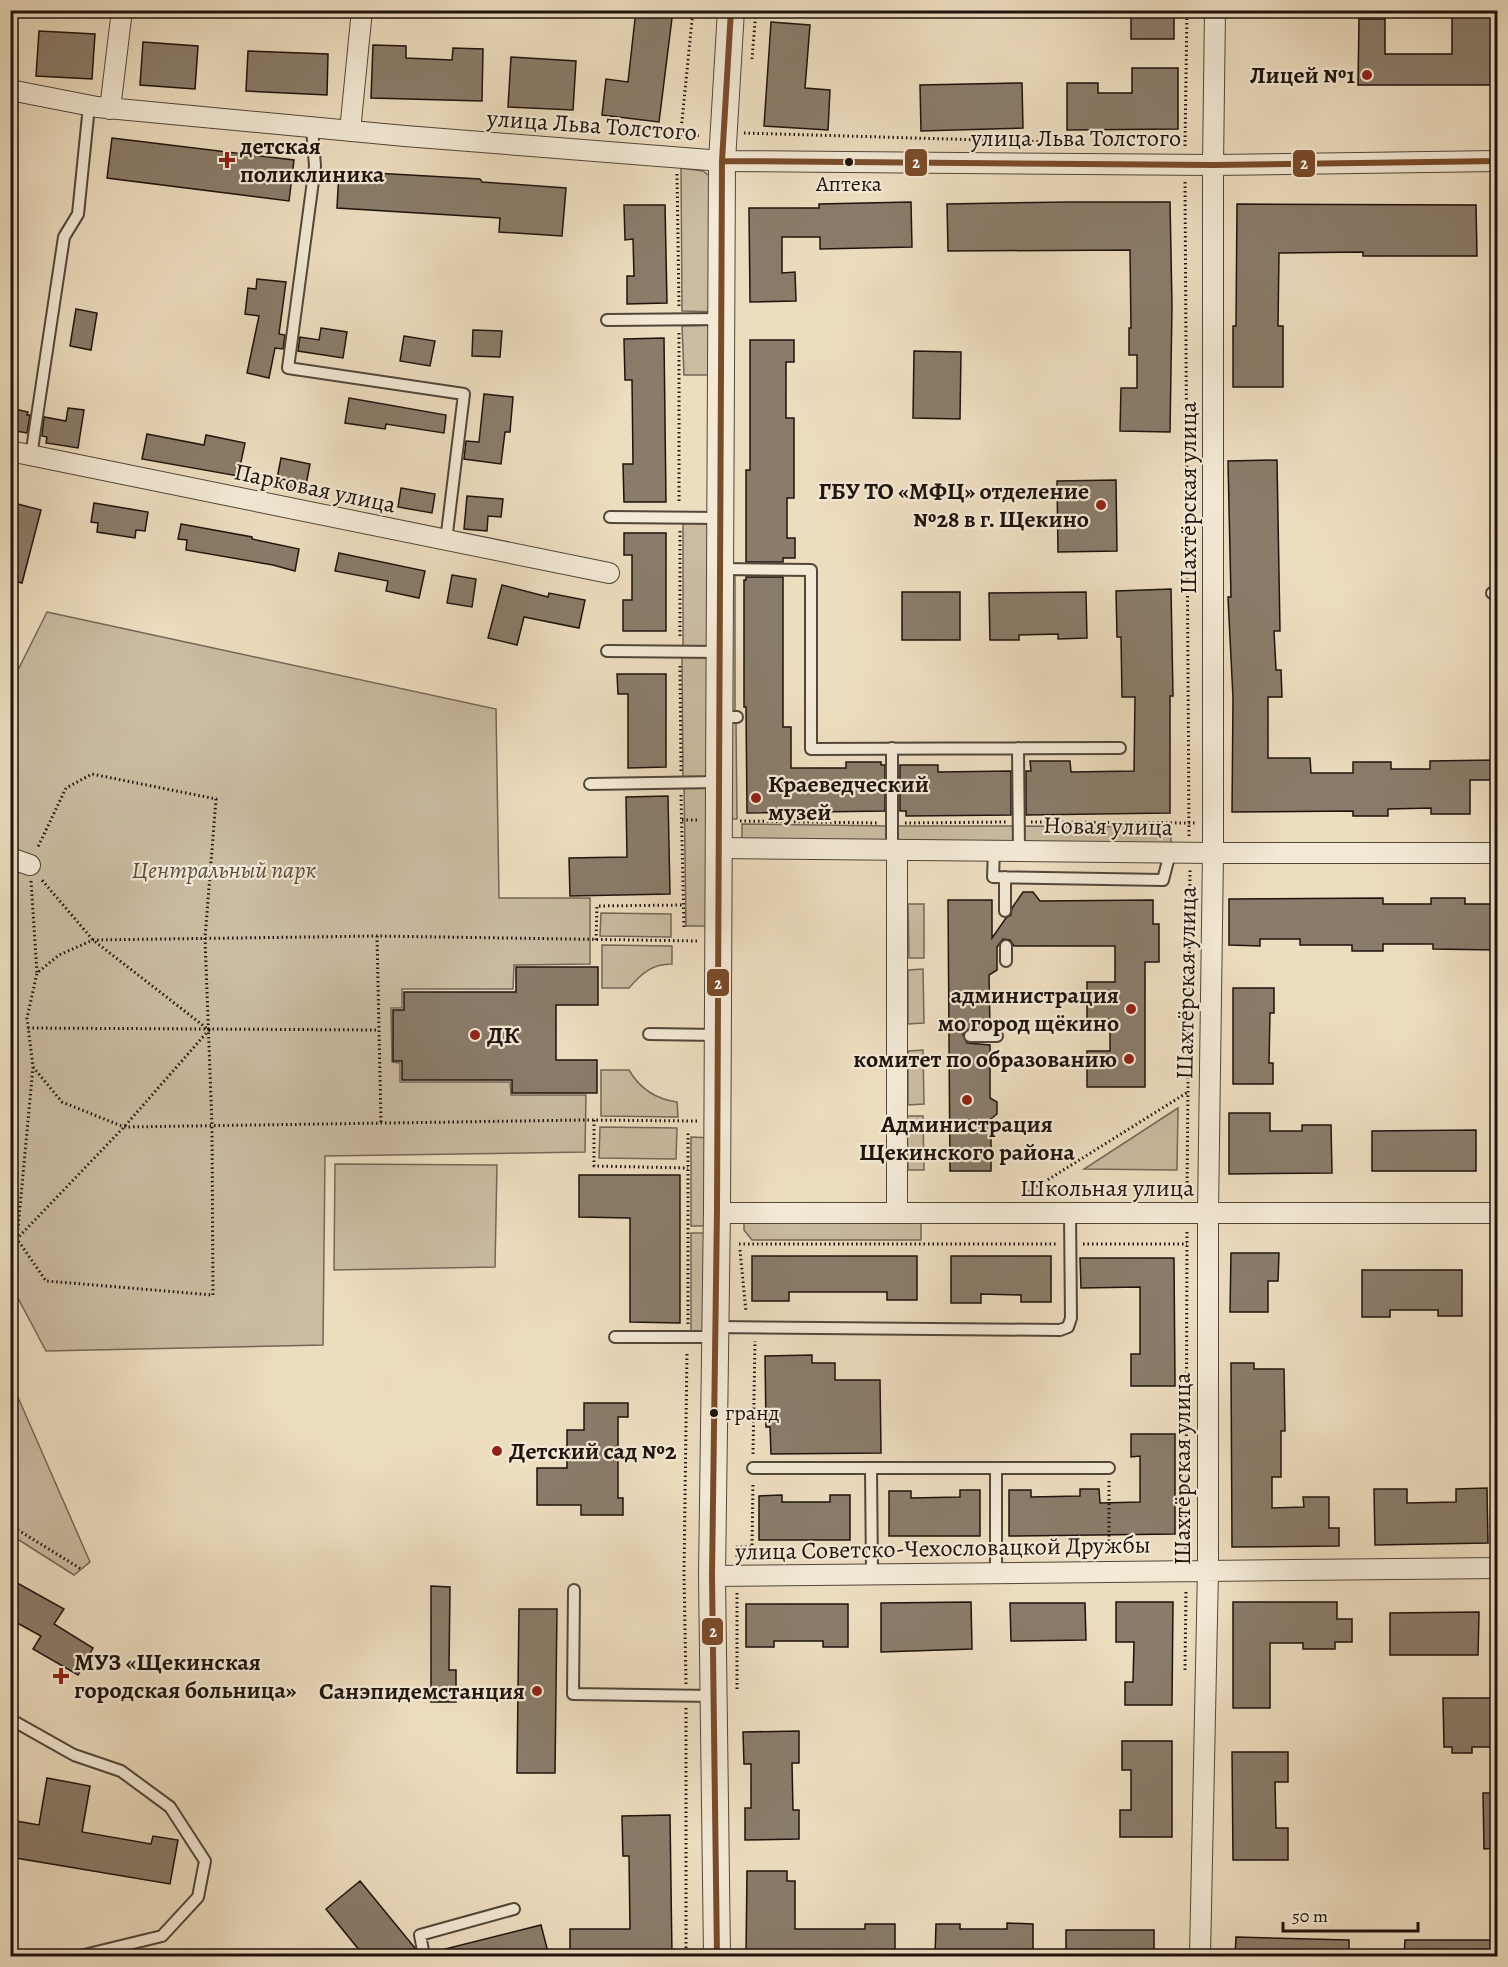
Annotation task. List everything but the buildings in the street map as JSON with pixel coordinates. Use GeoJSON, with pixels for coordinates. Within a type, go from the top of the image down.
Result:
{"type":"FeatureCollection","features":[{"type":"Feature","properties":{"kind":"street"},"geometry":{"type":"LineString","coordinates":[[110,109],[122,10]]}},
{"type":"Feature","properties":{"kind":"street"},"geometry":{"type":"LineString","coordinates":[[350,131],[362,10]]}},
{"type":"Feature","properties":{"kind":"street"},"geometry":{"type":"LineString","coordinates":[[717,1956],[712,1576],[717,1213],[718,782],[728,717],[719,652],[719,569],[722,161],[731,10]]}},
{"type":"Feature","properties":{"kind":"street","name":"Шахтёрская улица"},"geometry":{"type":"LineString","coordinates":[[1200,1956],[1208,1570],[1208,1213],[1214,853],[1213,165],[1215,10]]}},
{"type":"Feature","properties":{"kind":"street","name":"улица Льва Толстого"},"geometry":{"type":"LineString","coordinates":[[10,90],[110,109],[312,128],[722,161],[1213,165],[1497,161]]}},
{"type":"Feature","properties":{"kind":"street","name":"Парковая улица"},"geometry":{"type":"LineString","coordinates":[[10,452],[609,573]]}},
{"type":"Feature","properties":{"kind":"street","name":"Новая улица"},"geometry":{"type":"LineString","coordinates":[[718,848],[1180,853],[1497,853]]}},
{"type":"Feature","properties":{"kind":"street"},"geometry":{"type":"LineString","coordinates":[[894,850],[897,1214]]}},
{"type":"Feature","properties":{"kind":"street"},"geometry":{"type":"LineString","coordinates":[[10,858],[30,865]]}},
{"type":"Feature","properties":{"kind":"street","name":"Школьная улица"},"geometry":{"type":"LineString","coordinates":[[717,1213],[1497,1212]]}},
{"type":"Feature","properties":{"kind":"street","name":"улица Советско-Чехословацкой Дружбы"},"geometry":{"type":"LineString","coordinates":[[712,1576],[1497,1568]]}},
{"type":"Feature","properties":{"kind":"lane"},"geometry":{"type":"LineString","coordinates":[[31,456],[64,237],[78,214],[89,106]]}},
{"type":"Feature","properties":{"kind":"lane"},"geometry":{"type":"LineString","coordinates":[[312,128],[315,166],[288,368],[464,394],[446,541]]}},
{"type":"Feature","properties":{"kind":"lane"},"geometry":{"type":"LineString","coordinates":[[606,320],[721,319]]}},
{"type":"Feature","properties":{"kind":"lane"},"geometry":{"type":"LineString","coordinates":[[610,517],[720,518]]}},
{"type":"Feature","properties":{"kind":"lane"},"geometry":{"type":"LineString","coordinates":[[719,569],[811,570],[811,749],[1120,748]]}},
{"type":"Feature","properties":{"kind":"lane"},"geometry":{"type":"LineString","coordinates":[[607,651],[719,652]]}},
{"type":"Feature","properties":{"kind":"lane"},"geometry":{"type":"LineString","coordinates":[[892,748],[894,850]]}},
{"type":"Feature","properties":{"kind":"lane"},"geometry":{"type":"LineString","coordinates":[[1018,748],[1019,851]]}},
{"type":"Feature","properties":{"kind":"lane"},"geometry":{"type":"LineString","coordinates":[[590,784],[718,782]]}},
{"type":"Feature","properties":{"kind":"lane"},"geometry":{"type":"LineString","coordinates":[[994,851],[993,878],[1162,880],[1180,853]]}},
{"type":"Feature","properties":{"kind":"lane"},"geometry":{"type":"LineString","coordinates":[[1005,878],[1005,911]]}},
{"type":"Feature","properties":{"kind":"lane"},"geometry":{"type":"LineString","coordinates":[[1006,946],[1006,961]]}},
{"type":"Feature","properties":{"kind":"lane"},"geometry":{"type":"LineString","coordinates":[[649,1034],[717,1035]]}},
{"type":"Feature","properties":{"kind":"lane"},"geometry":{"type":"LineString","coordinates":[[970,1036],[997,1036]]}},
{"type":"Feature","properties":{"kind":"lane"},"geometry":{"type":"LineString","coordinates":[[615,1337],[687,1337],[716,1332],[1060,1330],[1068,1327],[1071,1318],[1070,1214]]}},
{"type":"Feature","properties":{"kind":"lane"},"geometry":{"type":"LineString","coordinates":[[753,1468],[1109,1468]]}},
{"type":"Feature","properties":{"kind":"lane"},"geometry":{"type":"LineString","coordinates":[[871,1468],[872,1574]]}},
{"type":"Feature","properties":{"kind":"lane"},"geometry":{"type":"LineString","coordinates":[[996,1468],[996,1573]]}},
{"type":"Feature","properties":{"kind":"lane"},"geometry":{"type":"LineString","coordinates":[[574,1590],[573,1694],[714,1696]]}},
{"type":"Feature","properties":{"kind":"lane"},"geometry":{"type":"LineString","coordinates":[[10,1719],[74,1755],[121,1772],[170,1807],[205,1861],[198,1898],[162,1936],[80,1956]]}},
{"type":"Feature","properties":{"kind":"lane"},"geometry":{"type":"LineString","coordinates":[[424,1956],[420,1935],[514,1909]]}},
{"type":"Feature","properties":{"kind":"path"},"geometry":{"type":"LineString","coordinates":[[684,928],[677,158],[693,10]]}},
{"type":"Feature","properties":{"kind":"path"},"geometry":{"type":"LineString","coordinates":[[1185,1676],[1188,1092],[1180,853],[1189,824],[1185,164],[1187,10]]}},
{"type":"Feature","properties":{"kind":"path"},"geometry":{"type":"LineString","coordinates":[[744,133],[1090,144]]}},
{"type":"Feature","properties":{"kind":"path"},"geometry":{"type":"LineString","coordinates":[[92,774],[216,800],[205,938],[212,1126],[213,1295],[46,1281],[17,1239],[33,1067],[27,1018],[37,974],[30,865],[66,788],[92,774]]}},
{"type":"Feature","properties":{"kind":"path"},"geometry":{"type":"LineString","coordinates":[[682,820],[892,824],[1019,822],[1214,824]]}},
{"type":"Feature","properties":{"kind":"path"},"geometry":{"type":"LineString","coordinates":[[30,865],[93,940],[209,1030]]}},
{"type":"Feature","properties":{"kind":"path"},"geometry":{"type":"LineString","coordinates":[[596,940],[597,906],[684,905]]}},
{"type":"Feature","properties":{"kind":"path"},"geometry":{"type":"LineString","coordinates":[[37,974],[59,955],[93,940],[377,936],[718,941]]}},
{"type":"Feature","properties":{"kind":"path"},"geometry":{"type":"LineString","coordinates":[[377,936],[381,1124]]}},
{"type":"Feature","properties":{"kind":"path"},"geometry":{"type":"LineString","coordinates":[[28,1028],[379,1030]]}},
{"type":"Feature","properties":{"kind":"path"},"geometry":{"type":"LineString","coordinates":[[10,1246],[124,1127],[209,1030]]}},
{"type":"Feature","properties":{"kind":"path"},"geometry":{"type":"LineString","coordinates":[[33,1067],[62,1102],[124,1127],[594,1120],[717,1121]]}},
{"type":"Feature","properties":{"kind":"path"},"geometry":{"type":"LineString","coordinates":[[1021,1197],[1188,1092]]}},
{"type":"Feature","properties":{"kind":"path"},"geometry":{"type":"LineString","coordinates":[[594,1120],[594,1166],[688,1168]]}},
{"type":"Feature","properties":{"kind":"path"},"geometry":{"type":"LineString","coordinates":[[686,1956],[684,1573],[688,1133]]}},
{"type":"Feature","properties":{"kind":"path"},"geometry":{"type":"LineString","coordinates":[[739,1244],[1187,1244]]}},
{"type":"Feature","properties":{"kind":"path"},"geometry":{"type":"LineString","coordinates":[[1109,1468],[1110,1571]]}},
{"type":"Feature","properties":{"kind":"path"},"geometry":{"type":"LineString","coordinates":[[10,1525],[81,1569]]}},
{"type":"Feature","properties":{"kind":"green space"},"geometry":{"type":"Polygon","coordinates":[[[681,168],[703,171],[716,181],[717,312],[682,311],[681,168]]]}},
{"type":"Feature","properties":{"kind":"green space"},"geometry":{"type":"Polygon","coordinates":[[[716,325],[716,375],[684,375],[682,326],[716,325]]]}},
{"type":"Feature","properties":{"kind":"green space"},"geometry":{"type":"Polygon","coordinates":[[[683,522],[714,522],[714,648],[683,648],[683,522]]]}},
{"type":"Feature","properties":{"kind":"green space"},"geometry":{"type":"Polygon","coordinates":[[[722,572],[735,572],[735,715],[722,715],[722,572]]]}},
{"type":"Feature","properties":{"kind":"green space","name":"Центральный парк"},"geometry":{"type":"Polygon","coordinates":[[[47,612],[496,709],[499,898],[590,898],[590,964],[514,965],[513,989],[402,989],[402,1008],[391,1008],[392,1062],[400,1063],[400,1082],[510,1082],[511,1095],[586,1095],[585,1152],[325,1156],[323,1345],[46,1351],[11,1285],[10,686],[47,612]]]}},
{"type":"Feature","properties":{"kind":"green space"},"geometry":{"type":"Polygon","coordinates":[[[682,654],[714,655],[713,779],[683,780],[682,654]]]}},
{"type":"Feature","properties":{"kind":"green space"},"geometry":{"type":"Polygon","coordinates":[[[722,720],[736,720],[737,819],[722,819],[722,720]]]}},
{"type":"Feature","properties":{"kind":"green space"},"geometry":{"type":"Polygon","coordinates":[[[684,784],[713,784],[713,926],[686,926],[684,784]]]}},
{"type":"Feature","properties":{"kind":"green space"},"geometry":{"type":"Polygon","coordinates":[[[742,824],[888,826],[888,846],[742,846],[742,824]]]}},
{"type":"Feature","properties":{"kind":"green space"},"geometry":{"type":"Polygon","coordinates":[[[895,826],[1015,826],[1015,847],[895,846],[895,826]]]}},
{"type":"Feature","properties":{"kind":"green space"},"geometry":{"type":"Polygon","coordinates":[[[1022,826],[1171,827],[1171,848],[1022,845],[1022,826]]]}},
{"type":"Feature","properties":{"kind":"green space"},"geometry":{"type":"Polygon","coordinates":[[[908,904],[924,904],[924,958],[909,958],[908,904]]]}},
{"type":"Feature","properties":{"kind":"green space"},"geometry":{"type":"Polygon","coordinates":[[[601,913],[671,914],[671,937],[600,936],[601,913]]]}},
{"type":"Feature","properties":{"kind":"green space"},"geometry":{"type":"Polygon","coordinates":[[[602,945],[672,946],[672,964],[648,970],[629,988],[602,988],[602,945]]]}},
{"type":"Feature","properties":{"kind":"green space"},"geometry":{"type":"Polygon","coordinates":[[[923,969],[924,1023],[908,1024],[908,970],[923,969]]]}},
{"type":"Feature","properties":{"kind":"green space"},"geometry":{"type":"Polygon","coordinates":[[[923,1050],[924,1104],[908,1105],[908,1051],[923,1050]]]}},
{"type":"Feature","properties":{"kind":"green space"},"geometry":{"type":"Polygon","coordinates":[[[601,1070],[629,1070],[638,1083],[649,1092],[677,1102],[678,1117],[601,1116],[601,1070]]]}},
{"type":"Feature","properties":{"kind":"green space"},"geometry":{"type":"Polygon","coordinates":[[[1178,1108],[1177,1170],[1084,1169],[1178,1108]]]}},
{"type":"Feature","properties":{"kind":"green space"},"geometry":{"type":"Polygon","coordinates":[[[907,1116],[923,1116],[924,1170],[908,1170],[907,1116]]]}},
{"type":"Feature","properties":{"kind":"green space"},"geometry":{"type":"Polygon","coordinates":[[[600,1127],[677,1128],[676,1159],[599,1158],[600,1127]]]}},
{"type":"Feature","properties":{"kind":"green space"},"geometry":{"type":"Polygon","coordinates":[[[691,1137],[712,1138],[712,1226],[691,1226],[691,1137]]]}},
{"type":"Feature","properties":{"kind":"green space"},"geometry":{"type":"Polygon","coordinates":[[[335,1164],[497,1165],[495,1267],[334,1270],[335,1164]]]}},
{"type":"Feature","properties":{"kind":"green space"},"geometry":{"type":"Polygon","coordinates":[[[744,1217],[921,1218],[921,1240],[752,1240],[744,1230],[744,1217]]]}},
{"type":"Feature","properties":{"kind":"green space"},"geometry":{"type":"Polygon","coordinates":[[[691,1233],[712,1233],[711,1333],[691,1333],[691,1233]]]}},
{"type":"Feature","properties":{"kind":"green space"},"geometry":{"type":"Polygon","coordinates":[[[10,1379],[90,1562],[74,1575],[11,1535],[10,1379]]]}},
{"type":"Feature","properties":{"kind":"transit line","name":"2"},"geometry":{"type":"LineString","coordinates":[[717,1956],[712,1576],[717,1209],[722,161],[731,10]]}},
{"type":"Feature","properties":{"kind":"transit line","name":"2"},"geometry":{"type":"LineString","coordinates":[[722,161],[1213,165],[1498,161]]}},
{"type":"Feature","properties":{"kind":"place","name":"Лицей №1"},"geometry":{"type":"Point","coordinates":[1367,75]}},
{"type":"Feature","properties":{"kind":"place","name":"детская поликлиника"},"geometry":{"type":"Point","coordinates":[227,160]}},
{"type":"Feature","properties":{"kind":"place","name":"Аптека"},"geometry":{"type":"Point","coordinates":[849,162]}},
{"type":"Feature","properties":{"kind":"place","name":"ГБУ ТО «МФЦ» отделение №28 в г. Щекино"},"geometry":{"type":"Point","coordinates":[1101,505]}},
{"type":"Feature","properties":{"kind":"place","name":"Краеведческий музей"},"geometry":{"type":"Point","coordinates":[756,798]}},
{"type":"Feature","properties":{"kind":"place","name":"администрация мо город щёкино"},"geometry":{"type":"Point","coordinates":[1131,1009]}},
{"type":"Feature","properties":{"kind":"place","name":"ДК"},"geometry":{"type":"Point","coordinates":[475,1035]}},
{"type":"Feature","properties":{"kind":"place","name":"комитет по образованию"},"geometry":{"type":"Point","coordinates":[1129,1059]}},
{"type":"Feature","properties":{"kind":"place","name":"Администрация Щекинского района"},"geometry":{"type":"Point","coordinates":[967,1100]}},
{"type":"Feature","properties":{"kind":"place","name":"гранд"},"geometry":{"type":"Point","coordinates":[714,1413]}},
{"type":"Feature","properties":{"kind":"place","name":"Детский сад №2"},"geometry":{"type":"Point","coordinates":[497,1451]}},
{"type":"Feature","properties":{"kind":"place","name":"МУЗ «Щекинская городская больница»"},"geometry":{"type":"Point","coordinates":[61,1676]}},
{"type":"Feature","properties":{"kind":"place","name":"Санэпидемстанция"},"geometry":{"type":"Point","coordinates":[537,1691]}}]}
